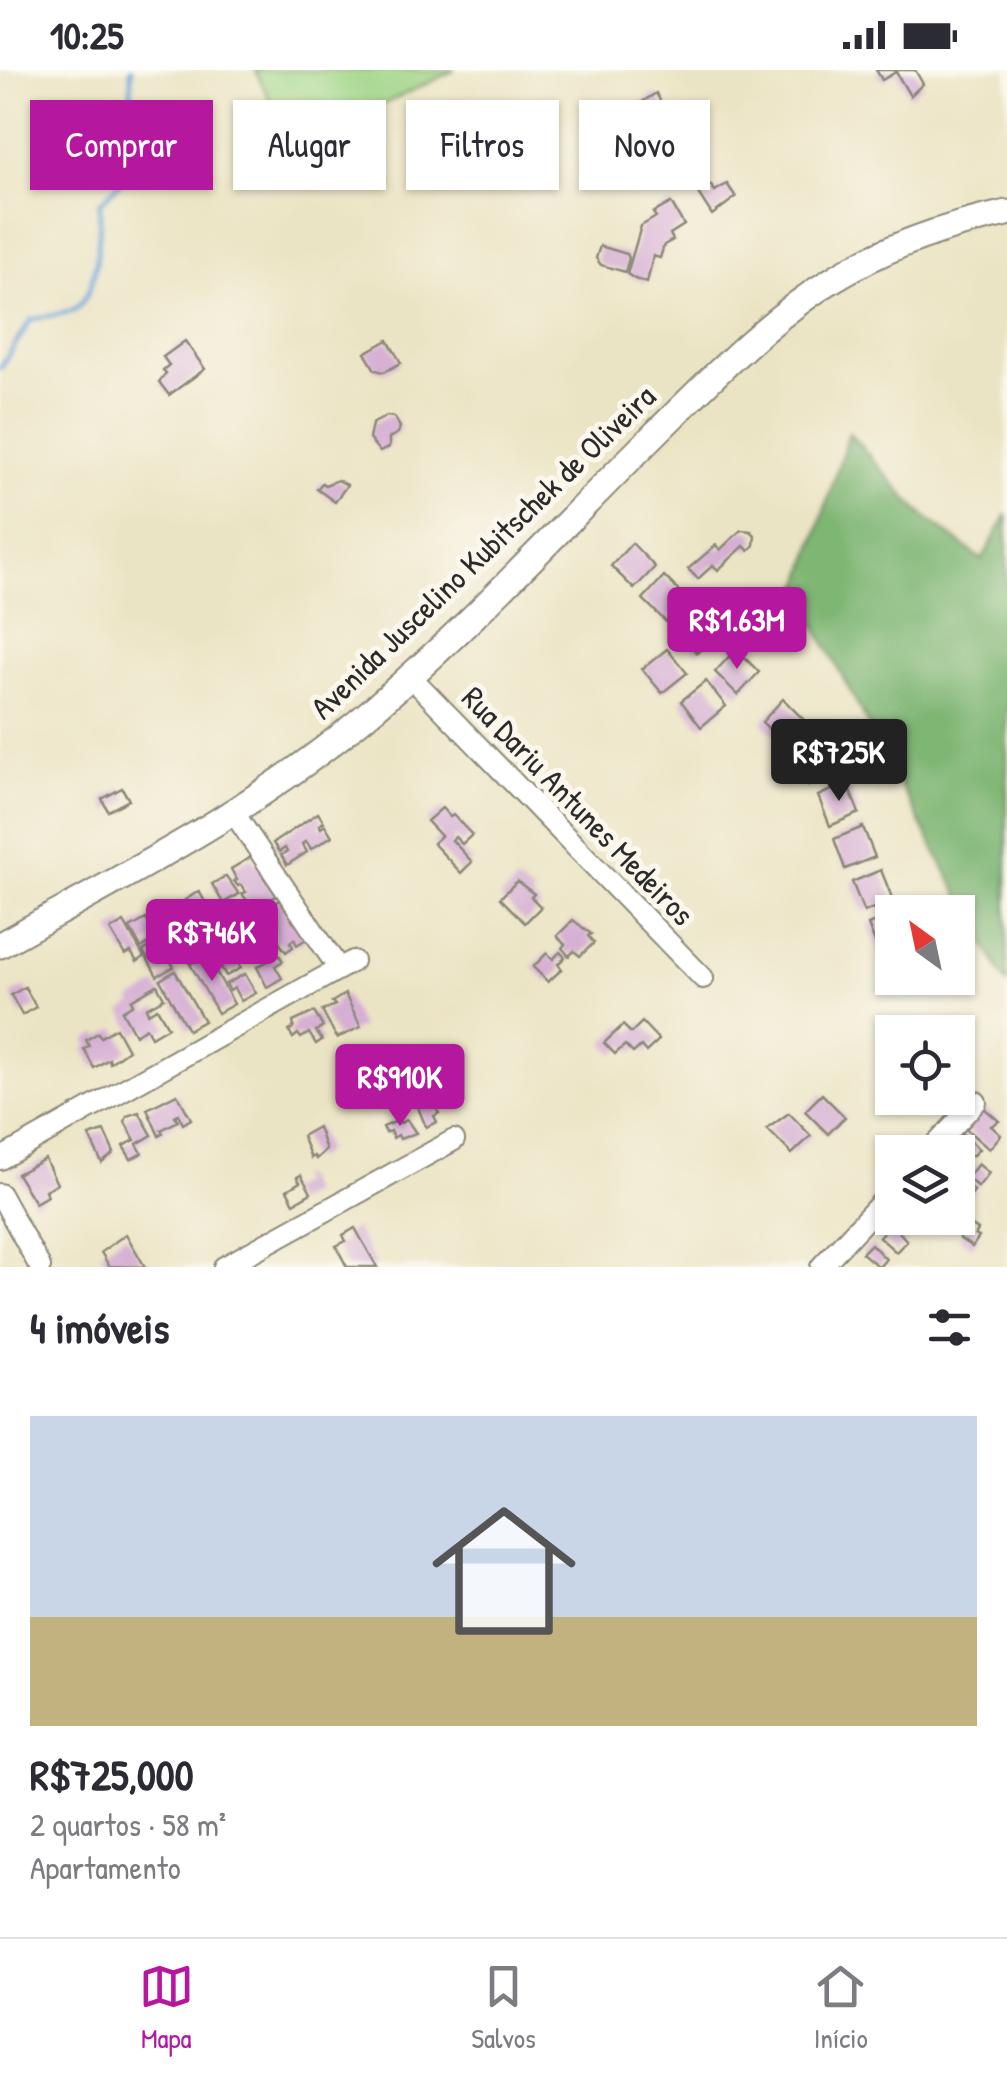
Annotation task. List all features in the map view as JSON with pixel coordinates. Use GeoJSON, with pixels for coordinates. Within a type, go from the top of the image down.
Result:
{"type":"FeatureCollection","features":[{"type":"Feature","properties":{"kind":"main road","name":"Avenida Juscelino Kubitschek de Oliveira"},"geometry":{"type":"LineString","coordinates":[[0,945],[234,813],[314,758],[410,676],[711,378],[793,306],[876,255],[930,233],[1007,213]]}},
{"type":"Feature","properties":{"kind":"street","name":"Rua Dariu Antunes Medeiros"},"geometry":{"type":"LineString","coordinates":[[410,676],[703,978]]}},
{"type":"Feature","properties":{"kind":"street"},"geometry":{"type":"LineString","coordinates":[[0,1159],[346,965],[234,813]]}},
{"type":"Feature","properties":{"kind":"street"},"geometry":{"type":"LineString","coordinates":[[0,960],[31,927]]}},
{"type":"Feature","properties":{"kind":"street"},"geometry":{"type":"LineString","coordinates":[[945,1135],[976,1102]]}},
{"type":"Feature","properties":{"kind":"street"},"geometry":{"type":"LineString","coordinates":[[224,1267],[454,1140]]}},
{"type":"Feature","properties":{"kind":"street"},"geometry":{"type":"LineString","coordinates":[[0,1194],[40,1267]]}},
{"type":"Feature","properties":{"kind":"street"},"geometry":{"type":"LineString","coordinates":[[821,1267],[875,1209]]}},
{"type":"Feature","properties":{"kind":"green space"},"geometry":{"type":"Polygon","coordinates":[[[255,70],[455,70],[386,103],[270,100],[255,70]]]}},
{"type":"Feature","properties":{"kind":"green space"},"geometry":{"type":"Polygon","coordinates":[[[849,433],[918,511],[982,560],[1007,514],[1007,985],[975,925],[975,895],[959,895],[798,593],[849,433]]]}},
{"type":"Feature","properties":{"kind":"building"},"geometry":{"type":"Polygon","coordinates":[[[876,70],[915,70],[923,84],[910,96],[896,72],[882,80],[876,70]]]}},
{"type":"Feature","properties":{"kind":"building"},"geometry":{"type":"Polygon","coordinates":[[[727,184],[736,197],[712,215],[698,193],[710,190],[711,185],[715,191],[727,184]]]}},
{"type":"Feature","properties":{"kind":"building"},"geometry":{"type":"Polygon","coordinates":[[[671,203],[684,225],[670,234],[673,240],[664,245],[660,258],[653,256],[647,283],[635,279],[627,274],[641,226],[656,217],[653,213],[671,203]]]}},
{"type":"Feature","properties":{"kind":"building"},"geometry":{"type":"Polygon","coordinates":[[[600,246],[627,254],[625,272],[601,265],[596,258],[600,246]]]}},
{"type":"Feature","properties":{"kind":"building"},"geometry":{"type":"Polygon","coordinates":[[[388,340],[401,363],[384,372],[375,370],[365,353],[388,340]]]}},
{"type":"Feature","properties":{"kind":"building"},"geometry":{"type":"Polygon","coordinates":[[[185,341],[205,369],[169,395],[159,382],[169,365],[163,357],[185,341]]]}},
{"type":"Feature","properties":{"kind":"building"},"geometry":{"type":"Polygon","coordinates":[[[387,416],[394,417],[400,427],[389,438],[389,447],[380,452],[369,439],[372,424],[387,416]]]}},
{"type":"Feature","properties":{"kind":"building"},"geometry":{"type":"Polygon","coordinates":[[[338,480],[347,485],[335,502],[317,489],[322,483],[338,480]]]}},
{"type":"Feature","properties":{"kind":"building"},"geometry":{"type":"Polygon","coordinates":[[[741,530],[755,535],[749,551],[744,546],[718,570],[713,565],[698,579],[688,569],[716,545],[720,550],[741,530]]]}},
{"type":"Feature","properties":{"kind":"building"},"geometry":{"type":"Polygon","coordinates":[[[632,543],[655,567],[634,589],[611,566],[632,543]]]}},
{"type":"Feature","properties":{"kind":"building"},"geometry":{"type":"Polygon","coordinates":[[[664,576],[687,599],[666,622],[643,599],[664,576]]]}},
{"type":"Feature","properties":{"kind":"building"},"geometry":{"type":"Polygon","coordinates":[[[695,608],[718,631],[697,653],[675,630],[695,608]]]}},
{"type":"Feature","properties":{"kind":"building"},"geometry":{"type":"Polygon","coordinates":[[[667,649],[687,673],[662,693],[642,669],[667,649]]]}},
{"type":"Feature","properties":{"kind":"building"},"geometry":{"type":"Polygon","coordinates":[[[736,649],[759,672],[738,695],[715,672],[736,649]]]}},
{"type":"Feature","properties":{"kind":"building"},"geometry":{"type":"Polygon","coordinates":[[[706,681],[726,706],[701,727],[681,701],[706,681]]]}},
{"type":"Feature","properties":{"kind":"building"},"geometry":{"type":"Polygon","coordinates":[[[783,699],[806,722],[785,745],[762,722],[783,699]]]}},
{"type":"Feature","properties":{"kind":"building"},"geometry":{"type":"Polygon","coordinates":[[[806,741],[829,764],[808,786],[785,763],[806,741]]]}},
{"type":"Feature","properties":{"kind":"building"},"geometry":{"type":"Polygon","coordinates":[[[847,783],[859,813],[830,826],[818,796],[847,783]]]}},
{"type":"Feature","properties":{"kind":"building"},"geometry":{"type":"Polygon","coordinates":[[[122,788],[129,800],[108,811],[102,799],[122,788]]]}},
{"type":"Feature","properties":{"kind":"building"},"geometry":{"type":"Polygon","coordinates":[[[442,808],[472,835],[462,844],[455,837],[452,840],[472,862],[461,873],[433,843],[441,836],[427,821],[442,808]]]}},
{"type":"Feature","properties":{"kind":"building"},"geometry":{"type":"Polygon","coordinates":[[[318,813],[324,822],[319,825],[325,825],[332,836],[311,849],[306,841],[302,844],[307,852],[287,865],[281,855],[287,852],[285,848],[279,852],[273,843],[318,813]]]}},
{"type":"Feature","properties":{"kind":"building"},"geometry":{"type":"Polygon","coordinates":[[[863,827],[875,857],[845,869],[834,839],[863,827]]]}},
{"type":"Feature","properties":{"kind":"building"},"geometry":{"type":"Polygon","coordinates":[[[251,857],[257,866],[261,863],[265,870],[261,873],[267,882],[271,879],[274,884],[270,886],[277,896],[272,898],[275,903],[281,899],[296,918],[292,920],[303,929],[306,939],[297,945],[294,939],[290,942],[293,947],[286,952],[278,941],[275,943],[275,935],[258,914],[266,909],[263,904],[255,910],[242,894],[246,892],[241,885],[234,881],[237,880],[231,869],[251,857]]]}},
{"type":"Feature","properties":{"kind":"building"},"geometry":{"type":"Polygon","coordinates":[[[881,870],[891,895],[875,895],[875,907],[864,912],[852,882],[881,870]]]}},
{"type":"Feature","properties":{"kind":"building"},"geometry":{"type":"Polygon","coordinates":[[[226,876],[239,894],[223,903],[212,884],[226,876]]]}},
{"type":"Feature","properties":{"kind":"building"},"geometry":{"type":"Polygon","coordinates":[[[517,881],[534,894],[531,897],[541,907],[525,923],[500,898],[517,881]]]}},
{"type":"Feature","properties":{"kind":"building"},"geometry":{"type":"Polygon","coordinates":[[[199,891],[210,911],[191,921],[188,915],[192,913],[185,900],[199,891]]]}},
{"type":"Feature","properties":{"kind":"building"},"geometry":{"type":"Polygon","coordinates":[[[178,902],[189,921],[172,931],[162,912],[178,902]]]}},
{"type":"Feature","properties":{"kind":"building"},"geometry":{"type":"Polygon","coordinates":[[[246,904],[250,911],[244,914],[251,927],[237,934],[226,915],[246,904]]]}},
{"type":"Feature","properties":{"kind":"building"},"geometry":{"type":"Polygon","coordinates":[[[146,919],[157,938],[141,948],[130,928],[146,919]]]}},
{"type":"Feature","properties":{"kind":"building"},"geometry":{"type":"Polygon","coordinates":[[[573,920],[591,934],[588,936],[594,943],[580,956],[574,951],[569,956],[557,936],[573,920]]]}},
{"type":"Feature","properties":{"kind":"building"},"geometry":{"type":"Polygon","coordinates":[[[215,921],[226,941],[211,949],[197,931],[215,921]]]}},
{"type":"Feature","properties":{"kind":"building"},"geometry":{"type":"Polygon","coordinates":[[[124,922],[144,957],[137,962],[131,952],[125,955],[110,930],[124,922]]]}},
{"type":"Feature","properties":{"kind":"building"},"geometry":{"type":"Polygon","coordinates":[[[875,922],[875,942],[868,925],[875,922]]]}},
{"type":"Feature","properties":{"kind":"building"},"geometry":{"type":"Polygon","coordinates":[[[190,925],[204,950],[188,959],[174,934],[190,925]]]}},
{"type":"Feature","properties":{"kind":"building"},"geometry":{"type":"Polygon","coordinates":[[[262,930],[267,936],[260,940],[267,953],[252,961],[241,942],[262,930]]]}},
{"type":"Feature","properties":{"kind":"building"},"geometry":{"type":"Polygon","coordinates":[[[159,942],[174,967],[157,976],[143,951],[159,942]]]}},
{"type":"Feature","properties":{"kind":"building"},"geometry":{"type":"Polygon","coordinates":[[[230,948],[241,968],[226,976],[212,958],[230,948]]]}},
{"type":"Feature","properties":{"kind":"building"},"geometry":{"type":"Polygon","coordinates":[[[560,952],[565,957],[558,964],[562,969],[548,982],[533,967],[547,953],[553,959],[560,952]]]}},
{"type":"Feature","properties":{"kind":"building"},"geometry":{"type":"Polygon","coordinates":[[[207,955],[234,1004],[218,1013],[190,964],[207,955]]]}},
{"type":"Feature","properties":{"kind":"building"},"geometry":{"type":"Polygon","coordinates":[[[279,955],[283,961],[275,966],[282,978],[267,987],[257,967],[279,955]]]}},
{"type":"Feature","properties":{"kind":"building"},"geometry":{"type":"Polygon","coordinates":[[[175,971],[204,1021],[188,1030],[160,980],[175,971]]]}},
{"type":"Feature","properties":{"kind":"building"},"geometry":{"type":"Polygon","coordinates":[[[245,974],[256,993],[241,1001],[234,988],[230,991],[226,984],[245,974]]]}},
{"type":"Feature","properties":{"kind":"building"},"geometry":{"type":"Polygon","coordinates":[[[157,985],[164,998],[146,1008],[148,1013],[157,1008],[168,1027],[151,1037],[146,1028],[135,1035],[122,1011],[133,1004],[131,1000],[157,985]]]}},
{"type":"Feature","properties":{"kind":"building"},"geometry":{"type":"Polygon","coordinates":[[[25,987],[36,1007],[22,1015],[11,995],[25,987]]]}},
{"type":"Feature","properties":{"kind":"building"},"geometry":{"type":"Polygon","coordinates":[[[345,994],[361,1027],[337,1038],[322,1011],[345,994]]]}},
{"type":"Feature","properties":{"kind":"building"},"geometry":{"type":"Polygon","coordinates":[[[314,1012],[323,1027],[316,1031],[322,1040],[316,1044],[309,1033],[293,1038],[289,1031],[293,1022],[314,1012]]]}},
{"type":"Feature","properties":{"kind":"building"},"geometry":{"type":"Polygon","coordinates":[[[642,1022],[659,1040],[646,1052],[641,1046],[633,1053],[625,1045],[615,1054],[604,1043],[623,1025],[631,1033],[642,1022]]]}},
{"type":"Feature","properties":{"kind":"building"},"geometry":{"type":"Polygon","coordinates":[[[116,1028],[128,1050],[110,1063],[109,1059],[94,1068],[84,1049],[89,1046],[86,1040],[116,1028]]]}},
{"type":"Feature","properties":{"kind":"building"},"geometry":{"type":"Polygon","coordinates":[[[177,1094],[191,1119],[183,1124],[178,1114],[178,1121],[161,1130],[159,1136],[147,1109],[177,1094]]]}},
{"type":"Feature","properties":{"kind":"building"},"geometry":{"type":"Polygon","coordinates":[[[822,1094],[845,1117],[828,1134],[805,1111],[822,1094]]]}},
{"type":"Feature","properties":{"kind":"building"},"geometry":{"type":"Polygon","coordinates":[[[430,1099],[439,1113],[434,1116],[437,1122],[426,1127],[417,1105],[430,1099]]]}},
{"type":"Feature","properties":{"kind":"building"},"geometry":{"type":"Polygon","coordinates":[[[984,1108],[999,1121],[991,1126],[1001,1135],[989,1149],[966,1129],[984,1108]]]}},
{"type":"Feature","properties":{"kind":"building"},"geometry":{"type":"Polygon","coordinates":[[[139,1112],[152,1135],[137,1144],[142,1153],[131,1159],[123,1146],[135,1140],[125,1122],[127,1116],[139,1112]]]}},
{"type":"Feature","properties":{"kind":"building"},"geometry":{"type":"Polygon","coordinates":[[[789,1113],[811,1136],[792,1154],[767,1129],[789,1113]]]}},
{"type":"Feature","properties":{"kind":"building"},"geometry":{"type":"Polygon","coordinates":[[[407,1120],[416,1133],[400,1139],[398,1135],[393,1138],[390,1131],[386,1133],[383,1127],[407,1120]]]}},
{"type":"Feature","properties":{"kind":"building"},"geometry":{"type":"Polygon","coordinates":[[[318,1127],[326,1150],[316,1159],[311,1158],[302,1136],[318,1127]]]}},
{"type":"Feature","properties":{"kind":"building"},"geometry":{"type":"Polygon","coordinates":[[[104,1131],[114,1153],[102,1163],[89,1136],[104,1131]]]}},
{"type":"Feature","properties":{"kind":"building"},"geometry":{"type":"Polygon","coordinates":[[[45,1159],[57,1184],[45,1190],[47,1196],[35,1203],[17,1174],[45,1159]]]}},
{"type":"Feature","properties":{"kind":"building"},"geometry":{"type":"Polygon","coordinates":[[[978,1164],[989,1173],[978,1187],[975,1185],[978,1164]]]}},
{"type":"Feature","properties":{"kind":"building"},"geometry":{"type":"Polygon","coordinates":[[[301,1175],[311,1193],[294,1203],[287,1190],[300,1182],[297,1177],[301,1175]]]}},
{"type":"Feature","properties":{"kind":"building"},"geometry":{"type":"Polygon","coordinates":[[[355,1228],[377,1267],[347,1267],[336,1246],[346,1241],[343,1235],[355,1228]]]}},
{"type":"Feature","properties":{"kind":"building"},"geometry":{"type":"Polygon","coordinates":[[[126,1234],[145,1267],[109,1266],[101,1252],[126,1234]]]}},
{"type":"Feature","properties":{"kind":"building"},"geometry":{"type":"Polygon","coordinates":[[[902,1235],[907,1241],[896,1252],[879,1237],[902,1235]]]}},
{"type":"Feature","properties":{"kind":"building"},"geometry":{"type":"Polygon","coordinates":[[[961,1235],[979,1237],[972,1247],[959,1238],[961,1235]]]}},
{"type":"Feature","properties":{"kind":"building"},"geometry":{"type":"Polygon","coordinates":[[[871,1244],[886,1259],[879,1267],[862,1253],[871,1244]]]}},
{"type":"Feature","properties":{"kind":"waterway"},"geometry":{"type":"LineString","coordinates":[[0,368],[31,320],[71,311],[87,293],[96,262],[100,203],[132,171],[131,70]]}}]}
